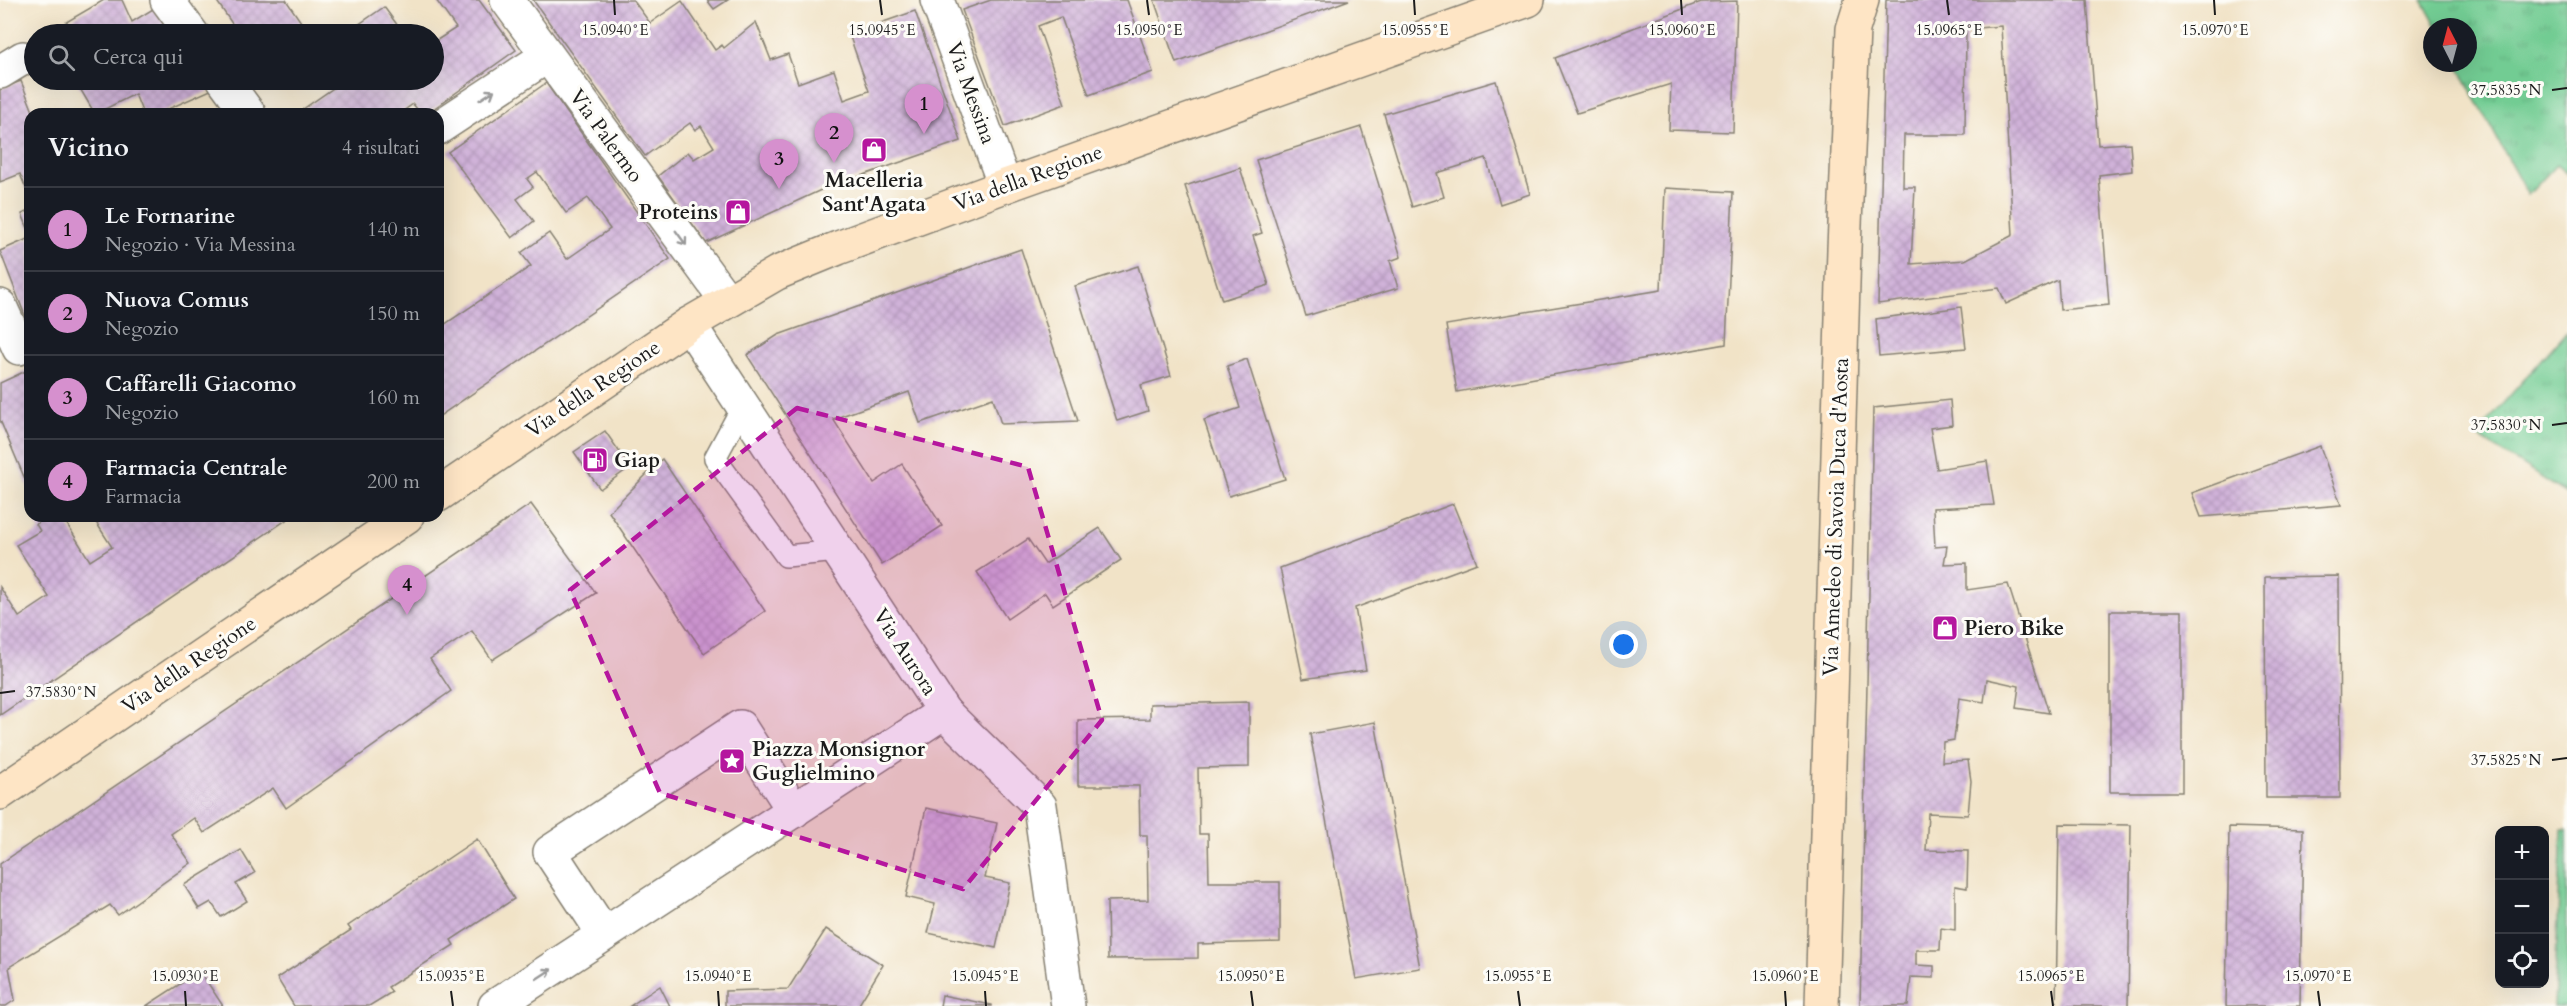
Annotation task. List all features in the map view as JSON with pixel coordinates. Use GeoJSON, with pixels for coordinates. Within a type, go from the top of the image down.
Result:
{"type":"FeatureCollection","features":[{"type":"Feature","properties":{"kind":"main road","name":"Via della Regione"},"geometry":{"type":"LineString","coordinates":[[444,491],[689,324],[777,273],[1005,186],[1528,0]]}},
{"type":"Feature","properties":{"kind":"main road","name":"Via Amedeo di Savoia Duca d'Aosta"},"geometry":{"type":"LineString","coordinates":[[1822,1006],[1853,10]]}},
{"type":"Feature","properties":{"kind":"main road","name":"Via della Regione"},"geometry":{"type":"LineString","coordinates":[[0,793],[398,522]]}},
{"type":"Feature","properties":{"kind":"street"},"geometry":{"type":"LineString","coordinates":[[166,0],[184,24]]}},
{"type":"Feature","properties":{"kind":"street","name":"Via Palermo"},"geometry":{"type":"LineString","coordinates":[[507,0],[727,301]]}},
{"type":"Feature","properties":{"kind":"street","name":"Via Messina"},"geometry":{"type":"LineString","coordinates":[[937,0],[1005,186]]}},
{"type":"Feature","properties":{"kind":"street"},"geometry":{"type":"LineString","coordinates":[[444,124],[547,56]]}},
{"type":"Feature","properties":{"kind":"street"},"geometry":{"type":"LineString","coordinates":[[231,90],[245,108]]}},
{"type":"Feature","properties":{"kind":"street"},"geometry":{"type":"LineString","coordinates":[[0,306],[16,350]]}},
{"type":"Feature","properties":{"kind":"street","name":"Via Aurora"},"geometry":{"type":"LineString","coordinates":[[495,1006],[944,712],[689,324]]}},
{"type":"Feature","properties":{"kind":"street"},"geometry":{"type":"LineString","coordinates":[[944,712],[1040,806],[1068,1006]]}},
{"type":"Feature","properties":{"kind":"street"},"geometry":{"type":"LineString","coordinates":[[604,934],[550,852],[740,727],[794,811]]}},
{"type":"Feature","properties":{"kind":"lane"},"geometry":{"type":"LineString","coordinates":[[743,406],[715,458],[786,556],[838,551]]}},
{"type":"Feature","properties":{"kind":"highlighted area"},"geometry":{"type":"Polygon","coordinates":[[[797,408],[1028,467],[1102,720],[963,889],[660,793],[570,590],[797,408]]]}},
{"type":"Feature","properties":{"kind":"green space"},"geometry":{"type":"Polygon","coordinates":[[[2422,0],[2567,0],[2567,174],[2556,165],[2528,195],[2461,72],[2477,72],[2477,18],[2432,18],[2422,0]]]}},
{"type":"Feature","properties":{"kind":"green space"},"geometry":{"type":"Polygon","coordinates":[[[2567,331],[2567,494],[2475,435],[2567,331]]]}},
{"type":"Feature","properties":{"kind":"green space"},"geometry":{"type":"Polygon","coordinates":[[[2562,829],[2567,829],[2567,1006],[2554,1006],[2562,829]]]}},
{"type":"Feature","properties":{"kind":"building"},"geometry":{"type":"Polygon","coordinates":[[[104,0],[122,0],[132,22],[153,9],[166,24],[63,24],[104,0]]]}},
{"type":"Feature","properties":{"kind":"building"},"geometry":{"type":"Polygon","coordinates":[[[216,0],[286,0],[301,22],[298,24],[232,24],[216,0]]]}},
{"type":"Feature","properties":{"kind":"building"},"geometry":{"type":"Polygon","coordinates":[[[436,0],[479,0],[516,50],[434,108],[416,108],[413,104],[407,108],[305,108],[331,90],[444,90],[444,36],[456,28],[436,0]]]}},
{"type":"Feature","properties":{"kind":"building"},"geometry":{"type":"Polygon","coordinates":[[[533,0],[633,0],[650,23],[682,1],[715,50],[722,45],[724,48],[756,22],[771,60],[788,54],[798,83],[834,70],[844,100],[869,91],[849,34],[915,11],[961,141],[821,190],[706,243],[658,176],[688,152],[694,159],[714,147],[701,126],[695,130],[690,123],[645,156],[533,0]]]}},
{"type":"Feature","properties":{"kind":"building"},"geometry":{"type":"Polygon","coordinates":[[[707,0],[728,0],[714,9],[707,0]]]}},
{"type":"Feature","properties":{"kind":"building"},"geometry":{"type":"Polygon","coordinates":[[[991,0],[1127,0],[1153,72],[1089,95],[1061,17],[1038,26],[1065,104],[1005,126],[962,10],[991,0]]]}},
{"type":"Feature","properties":{"kind":"building"},"geometry":{"type":"Polygon","coordinates":[[[1154,0],[1349,0],[1176,63],[1154,0]]]}},
{"type":"Feature","properties":{"kind":"building"},"geometry":{"type":"Polygon","coordinates":[[[1886,0],[2087,0],[2098,145],[2130,143],[2132,171],[2099,175],[2109,305],[2060,310],[2058,280],[2006,304],[1999,288],[1878,304],[1886,0]],[[2001,26],[1966,29],[1965,135],[1904,135],[1903,187],[1915,187],[1911,264],[1965,260],[2013,235],[2001,26]]]}},
{"type":"Feature","properties":{"kind":"building"},"geometry":{"type":"Polygon","coordinates":[[[1737,1],[1733,132],[1669,130],[1671,84],[1577,113],[1555,58],[1701,2],[1737,1]]]}},
{"type":"Feature","properties":{"kind":"building"},"geometry":{"type":"Polygon","coordinates":[[[384,7],[397,24],[359,24],[384,7]]]}},
{"type":"Feature","properties":{"kind":"building"},"geometry":{"type":"Polygon","coordinates":[[[21,81],[32,108],[24,108],[24,184],[20,174],[0,182],[0,89],[21,81]]]}},
{"type":"Feature","properties":{"kind":"building"},"geometry":{"type":"Polygon","coordinates":[[[1496,81],[1530,194],[1500,204],[1486,158],[1437,173],[1444,197],[1412,207],[1384,114],[1496,81]]]}},
{"type":"Feature","properties":{"kind":"building"},"geometry":{"type":"Polygon","coordinates":[[[546,83],[670,259],[444,413],[444,325],[531,266],[521,253],[549,233],[567,259],[610,229],[588,198],[566,213],[537,172],[527,179],[533,187],[517,199],[534,221],[512,238],[448,152],[546,83]]]}},
{"type":"Feature","properties":{"kind":"building"},"geometry":{"type":"Polygon","coordinates":[[[81,90],[211,90],[170,108],[141,108],[135,94],[107,108],[91,108],[81,90]]]}},
{"type":"Feature","properties":{"kind":"building"},"geometry":{"type":"Polygon","coordinates":[[[1361,127],[1401,257],[1390,261],[1398,288],[1306,316],[1256,160],[1361,127]]]}},
{"type":"Feature","properties":{"kind":"building"},"geometry":{"type":"Polygon","coordinates":[[[1240,168],[1262,233],[1253,236],[1269,285],[1222,300],[1185,186],[1240,168]]]}},
{"type":"Feature","properties":{"kind":"building"},"geometry":{"type":"Polygon","coordinates":[[[1665,188],[1733,192],[1726,344],[1457,392],[1446,325],[1661,290],[1665,188]]]}},
{"type":"Feature","properties":{"kind":"building"},"geometry":{"type":"Polygon","coordinates":[[[24,241],[24,313],[0,251],[24,241]]]}},
{"type":"Feature","properties":{"kind":"building"},"geometry":{"type":"Polygon","coordinates":[[[1021,249],[1078,421],[1001,424],[993,398],[920,423],[909,392],[833,419],[874,483],[902,464],[942,526],[882,565],[747,355],[778,335],[1021,249]]]}},
{"type":"Feature","properties":{"kind":"building"},"geometry":{"type":"Polygon","coordinates":[[[1138,266],[1171,376],[1141,385],[1148,411],[1117,421],[1075,286],[1138,266]]]}},
{"type":"Feature","properties":{"kind":"building"},"geometry":{"type":"Polygon","coordinates":[[[1961,307],[1966,348],[1879,356],[1876,319],[1961,307]]]}},
{"type":"Feature","properties":{"kind":"building"},"geometry":{"type":"Polygon","coordinates":[[[1247,359],[1285,479],[1229,496],[1204,420],[1240,408],[1227,366],[1247,359]]]}},
{"type":"Feature","properties":{"kind":"building"},"geometry":{"type":"Polygon","coordinates":[[[24,372],[24,477],[0,420],[0,383],[24,372]]]}},
{"type":"Feature","properties":{"kind":"building"},"geometry":{"type":"Polygon","coordinates":[[[1950,400],[1952,425],[1930,428],[1937,469],[1987,461],[1994,505],[1933,508],[1935,547],[1947,546],[1944,564],[1967,563],[1967,590],[2008,584],[2049,713],[2016,708],[2019,686],[1987,679],[1984,702],[1959,698],[1954,740],[1943,742],[1942,762],[1968,760],[1971,781],[1968,815],[1928,813],[1926,850],[1968,851],[1967,888],[1955,886],[1955,930],[1941,928],[1940,950],[1916,950],[1916,965],[1934,966],[1934,978],[1911,977],[1908,1006],[1860,1006],[1873,408],[1950,400]]]}},
{"type":"Feature","properties":{"kind":"building"},"geometry":{"type":"Polygon","coordinates":[[[605,431],[630,467],[600,489],[574,452],[605,431]]]}},
{"type":"Feature","properties":{"kind":"building"},"geometry":{"type":"Polygon","coordinates":[[[2320,446],[2341,505],[2201,517],[2192,493],[2320,446]]]}},
{"type":"Feature","properties":{"kind":"building"},"geometry":{"type":"Polygon","coordinates":[[[662,459],[765,611],[704,653],[609,512],[662,459]]]}},
{"type":"Feature","properties":{"kind":"building"},"geometry":{"type":"Polygon","coordinates":[[[531,504],[596,593],[492,660],[472,631],[430,659],[451,691],[286,808],[273,788],[204,833],[194,818],[171,834],[191,863],[118,915],[110,905],[9,967],[15,1000],[6,1006],[0,1006],[0,864],[531,504]]]}},
{"type":"Feature","properties":{"kind":"building"},"geometry":{"type":"Polygon","coordinates":[[[1453,504],[1477,563],[1355,608],[1366,670],[1303,679],[1280,568],[1453,504]]]}},
{"type":"Feature","properties":{"kind":"building"},"geometry":{"type":"Polygon","coordinates":[[[66,522],[90,561],[112,547],[96,522],[283,522],[0,715],[0,587],[19,617],[49,597],[16,545],[40,531],[36,524],[66,522]]]}},
{"type":"Feature","properties":{"kind":"building"},"geometry":{"type":"Polygon","coordinates":[[[1100,528],[1121,560],[1053,605],[1045,593],[1007,619],[977,572],[1028,539],[1045,564],[1100,528]]]}},
{"type":"Feature","properties":{"kind":"building"},"geometry":{"type":"Polygon","coordinates":[[[2339,576],[2340,798],[2266,798],[2265,577],[2339,576]]]}},
{"type":"Feature","properties":{"kind":"building"},"geometry":{"type":"Polygon","coordinates":[[[2110,611],[2182,611],[2182,792],[2110,792],[2110,611]]]}},
{"type":"Feature","properties":{"kind":"building"},"geometry":{"type":"Polygon","coordinates":[[[1249,702],[1249,767],[1198,768],[1199,834],[1208,834],[1209,882],[1280,882],[1280,942],[1198,944],[1198,958],[1108,959],[1107,901],[1148,900],[1147,835],[1140,835],[1139,786],[1078,786],[1078,720],[1150,719],[1150,704],[1249,702]]]}},
{"type":"Feature","properties":{"kind":"building"},"geometry":{"type":"Polygon","coordinates":[[[1375,722],[1420,968],[1356,979],[1310,734],[1375,722]]]}},
{"type":"Feature","properties":{"kind":"building"},"geometry":{"type":"Polygon","coordinates":[[[926,808],[997,823],[985,878],[1010,883],[996,948],[928,933],[935,904],[906,897],[926,808]]]}},
{"type":"Feature","properties":{"kind":"building"},"geometry":{"type":"Polygon","coordinates":[[[2059,824],[2131,825],[2128,1006],[2056,1006],[2059,824]]]}},
{"type":"Feature","properties":{"kind":"building"},"geometry":{"type":"Polygon","coordinates":[[[2229,827],[2303,829],[2300,1006],[2226,1006],[2229,827]]]}},
{"type":"Feature","properties":{"kind":"building"},"geometry":{"type":"Polygon","coordinates":[[[477,839],[514,899],[451,940],[454,945],[388,987],[392,992],[369,1006],[294,1006],[277,978],[351,930],[348,926],[477,839]]]}},
{"type":"Feature","properties":{"kind":"building"},"geometry":{"type":"Polygon","coordinates":[[[241,850],[255,873],[236,884],[247,901],[221,917],[211,902],[199,909],[184,885],[241,850]]]}},
{"type":"Feature","properties":{"kind":"building"},"geometry":{"type":"Polygon","coordinates":[[[826,929],[883,965],[858,1006],[725,1006],[725,991],[788,989],[826,929]]]}},
{"type":"Feature","properties":{"kind":"building"},"geometry":{"type":"Polygon","coordinates":[[[200,971],[223,1006],[146,1006],[200,971]]]}},
{"type":"Feature","properties":{"kind":"building"},"geometry":{"type":"Polygon","coordinates":[[[660,986],[670,1006],[630,1006],[660,986]]]}},
{"type":"Feature","properties":{"kind":"building"},"geometry":{"type":"Polygon","coordinates":[[[942,995],[992,1005],[992,1006],[940,1006],[942,995]]]}},
{"type":"Feature","properties":{"kind":"place","name":"Le Fornarine"},"geometry":{"type":"Point","coordinates":[924,134]}},
{"type":"Feature","properties":{"kind":"place","name":"Macelleria Sant'Agata"},"geometry":{"type":"Point","coordinates":[874,150]}},
{"type":"Feature","properties":{"kind":"place","name":"Nuova Comus"},"geometry":{"type":"Point","coordinates":[834,163]}},
{"type":"Feature","properties":{"kind":"place","name":"Caffarelli Giacomo"},"geometry":{"type":"Point","coordinates":[779,189]}},
{"type":"Feature","properties":{"kind":"place","name":"Proteins"},"geometry":{"type":"Point","coordinates":[738,212]}},
{"type":"Feature","properties":{"kind":"place","name":"Giap"},"geometry":{"type":"Point","coordinates":[595,460]}},
{"type":"Feature","properties":{"kind":"place","name":"Farmacia Centrale"},"geometry":{"type":"Point","coordinates":[407,615]}},
{"type":"Feature","properties":{"kind":"place","name":"Piero Bike"},"geometry":{"type":"Point","coordinates":[1945,628]}},
{"type":"Feature","properties":{"kind":"place","name":"Piazza Monsignor Guglielmino"},"geometry":{"type":"Point","coordinates":[732,761]}}]}
